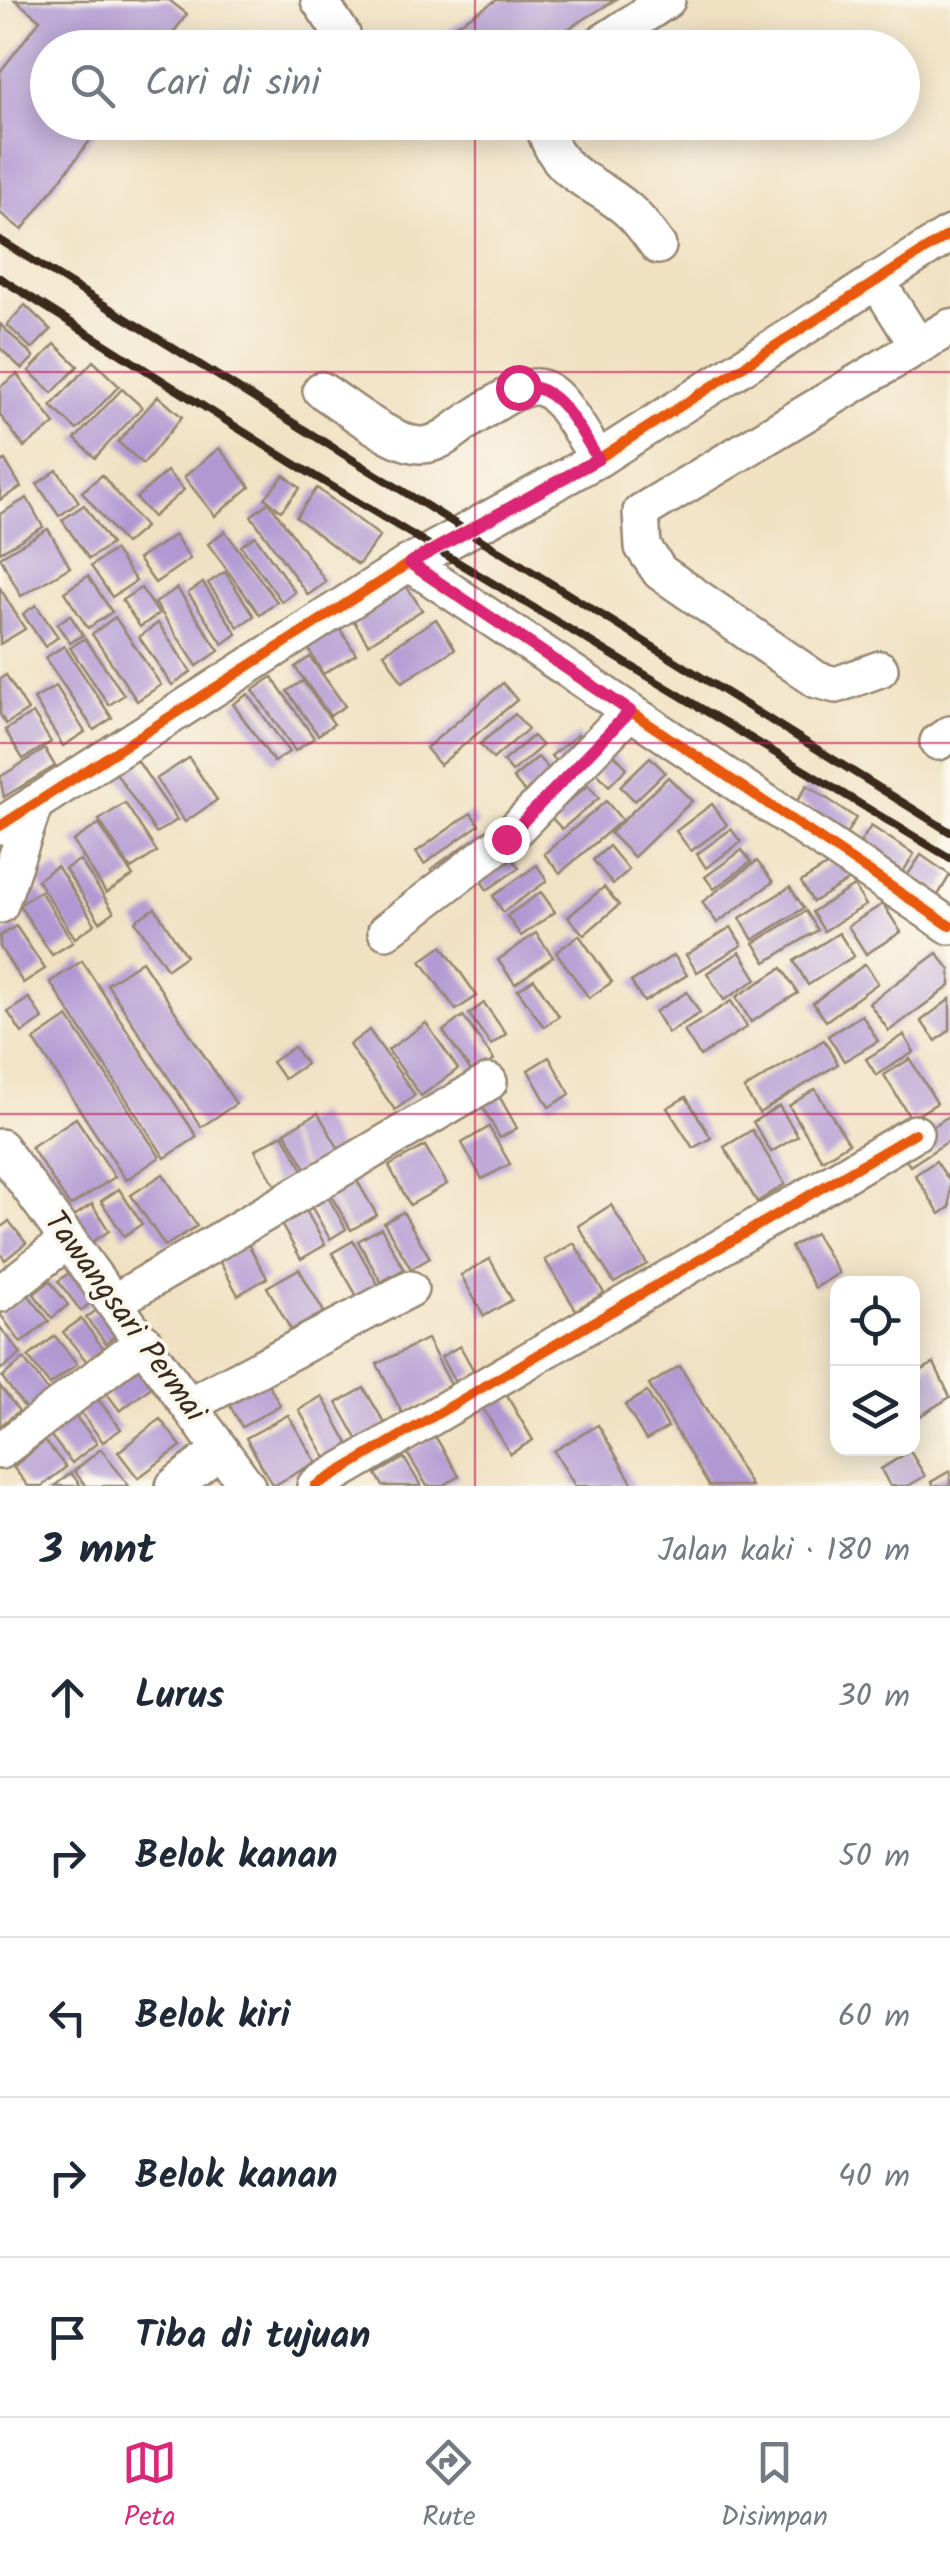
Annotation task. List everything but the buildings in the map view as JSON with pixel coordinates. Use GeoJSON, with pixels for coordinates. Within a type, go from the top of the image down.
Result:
{"type":"FeatureCollection","features":[{"type":"Feature","properties":{"kind":"street"},"geometry":{"type":"LineString","coordinates":[[319,0],[339,30]]}},
{"type":"Feature","properties":{"kind":"street"},"geometry":{"type":"LineString","coordinates":[[621,30],[667,0]]}},
{"type":"Feature","properties":{"kind":"street"},"geometry":{"type":"LineString","coordinates":[[551,140],[562,163],[584,184],[631,212],[658,246]]}},
{"type":"Feature","properties":{"kind":"street"},"geometry":{"type":"LineString","coordinates":[[0,826],[410,563],[598,459],[950,234]]}},
{"type":"Feature","properties":{"kind":"street"},"geometry":{"type":"LineString","coordinates":[[876,280],[918,346]]}},
{"type":"Feature","properties":{"kind":"street"},"geometry":{"type":"LineString","coordinates":[[880,669],[836,686],[817,680],[660,572],[643,547],[641,512],[950,327]]}},
{"type":"Feature","properties":{"kind":"street"},"geometry":{"type":"LineString","coordinates":[[321,390],[398,439],[420,445],[440,441],[518,387],[538,384],[553,393],[598,459]]}},
{"type":"Feature","properties":{"kind":"street"},"geometry":{"type":"LineString","coordinates":[[410,563],[950,926]]}},
{"type":"Feature","properties":{"kind":"street"},"geometry":{"type":"LineString","coordinates":[[386,931],[506,839],[630,711]]}},
{"type":"Feature","properties":{"kind":"street"},"geometry":{"type":"LineString","coordinates":[[0,905],[35,803]]}},
{"type":"Feature","properties":{"kind":"street"},"geometry":{"type":"LineString","coordinates":[[114,1302],[489,1082]]}},
{"type":"Feature","properties":{"kind":"street"},"geometry":{"type":"LineString","coordinates":[[316,1486],[916,1133]]}},
{"type":"Feature","properties":{"kind":"street","name":"Tawangsari Permai"},"geometry":{"type":"LineString","coordinates":[[0,1148],[247,1486]]}},
{"type":"Feature","properties":{"kind":"street"},"geometry":{"type":"LineString","coordinates":[[0,1294],[68,1240]]}},
{"type":"Feature","properties":{"kind":"street"},"geometry":{"type":"LineString","coordinates":[[189,1405],[410,1289]]}},
{"type":"Feature","properties":{"kind":"street"},"geometry":{"type":"LineString","coordinates":[[0,1452],[144,1342]]}},
{"type":"Feature","properties":{"kind":"street"},"geometry":{"type":"LineString","coordinates":[[174,1486],[220,1450]]}},
{"type":"Feature","properties":{"kind":"railway"},"geometry":{"type":"LineString","coordinates":[[0,240],[950,832]]}},
{"type":"Feature","properties":{"kind":"railway"},"geometry":{"type":"LineString","coordinates":[[0,278],[293,463],[950,858]]}},
{"type":"Feature","properties":{"kind":"cycle path"},"geometry":{"type":"LineString","coordinates":[[0,826],[409,563],[598,459],[950,234]]}},
{"type":"Feature","properties":{"kind":"cycle path"},"geometry":{"type":"LineString","coordinates":[[409,563],[950,926]]}},
{"type":"Feature","properties":{"kind":"cycle path"},"geometry":{"type":"LineString","coordinates":[[315,1486],[915,1133]]}},
{"type":"Feature","properties":{"kind":"route"},"geometry":{"type":"LineString","coordinates":[[506,839],[630,711],[410,563],[598,459],[553,393],[538,384],[518,387]]}}]}
